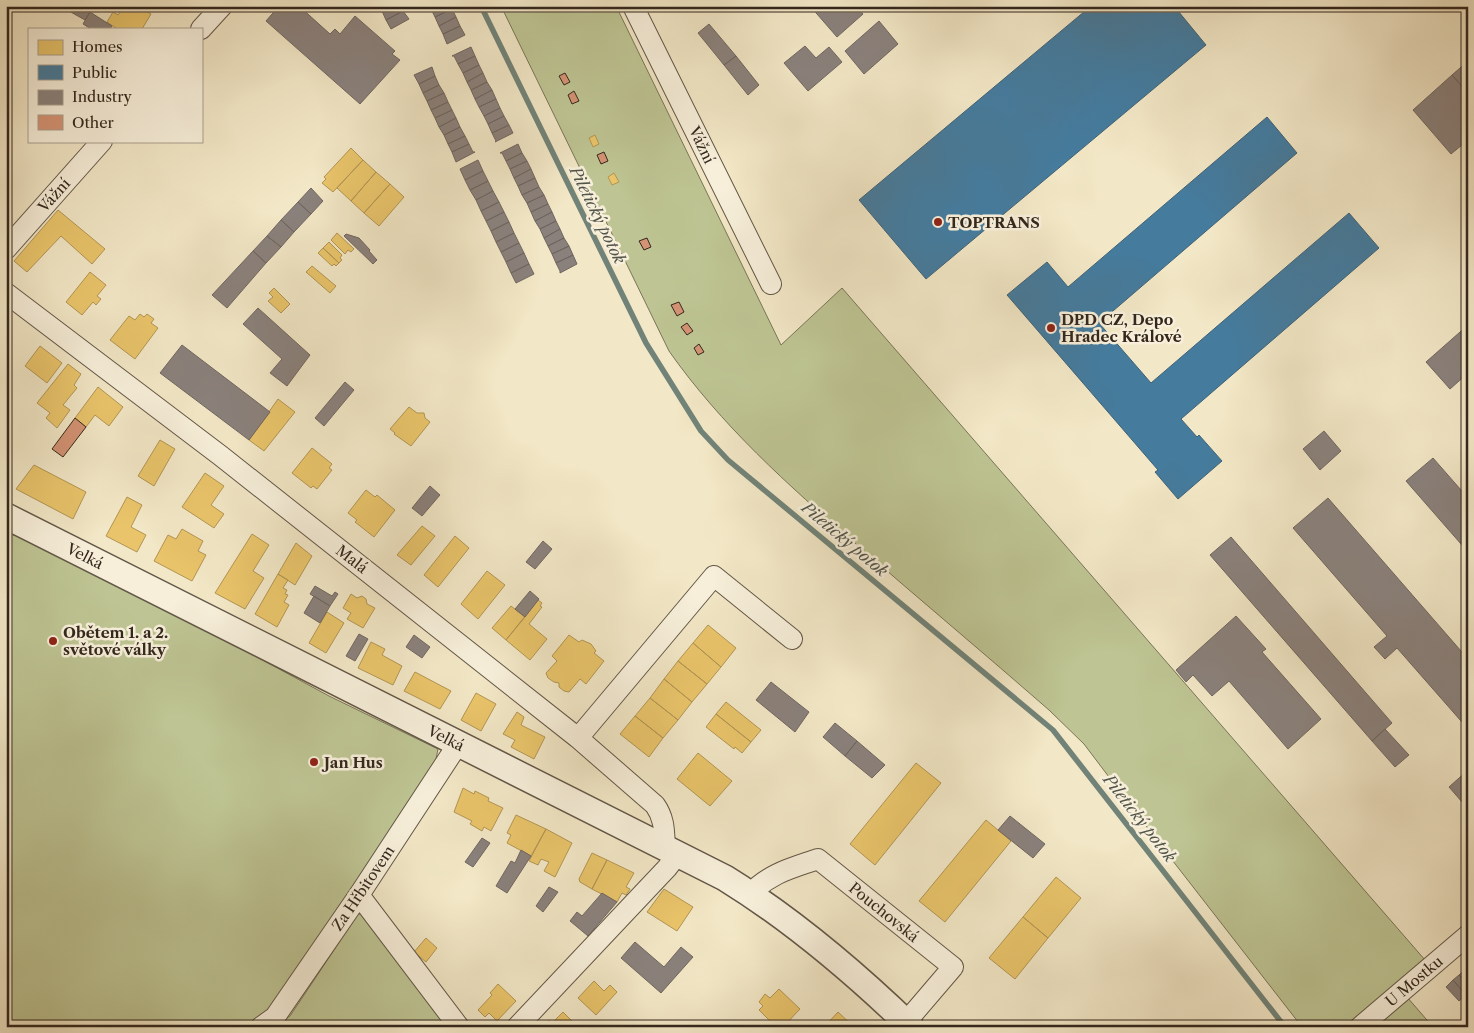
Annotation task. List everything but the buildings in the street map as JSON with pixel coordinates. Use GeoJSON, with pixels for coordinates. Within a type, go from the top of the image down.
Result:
{"type":"FeatureCollection","features":[{"type":"Feature","properties":{"kind":"street"},"geometry":{"type":"LineString","coordinates":[[202,28],[222,6]]}},
{"type":"Feature","properties":{"kind":"street","name":"Vážní"},"geometry":{"type":"LineString","coordinates":[[633,6],[771,284]]}},
{"type":"Feature","properties":{"kind":"street","name":"Vážní"},"geometry":{"type":"LineString","coordinates":[[6,249],[101,142]]}},
{"type":"Feature","properties":{"kind":"street","name":"Malá"},"geometry":{"type":"LineString","coordinates":[[6,293],[221,456],[578,738],[655,805],[661,813],[671,852]]}},
{"type":"Feature","properties":{"kind":"street","name":"Velká"},"geometry":{"type":"LineString","coordinates":[[6,516],[671,852]]}},
{"type":"Feature","properties":{"kind":"street"},"geometry":{"type":"LineString","coordinates":[[578,738],[714,576],[792,639]]}},
{"type":"Feature","properties":{"kind":"street","name":"Za Hřbitovem"},"geometry":{"type":"LineString","coordinates":[[261,1027],[275,1017],[359,895],[458,744]]}},
{"type":"Feature","properties":{"kind":"street"},"geometry":{"type":"LineString","coordinates":[[517,1027],[667,868],[671,852]]}},
{"type":"Feature","properties":{"kind":"street","name":"Pouchovská"},"geometry":{"type":"LineString","coordinates":[[671,852],[725,878],[750,894],[839,961],[909,1024],[953,967],[818,859],[775,874],[761,883],[750,894]]}},
{"type":"Feature","properties":{"kind":"street"},"geometry":{"type":"LineString","coordinates":[[359,895],[459,1027]]}},
{"type":"Feature","properties":{"kind":"street","name":"U Mostku"},"geometry":{"type":"LineString","coordinates":[[1360,1027],[1468,935]]}},
{"type":"Feature","properties":{"kind":"green space"},"geometry":{"type":"Polygon","coordinates":[[[501,6],[616,6],[781,345],[842,288],[1425,960],[1351,1027],[1302,1027],[1084,744],[1049,710],[781,477],[733,429],[689,378],[669,351],[501,6]]]}},
{"type":"Feature","properties":{"kind":"green space"},"geometry":{"type":"Polygon","coordinates":[[[6,534],[25,537],[209,631],[329,696],[438,749],[435,764],[269,1012],[247,1027],[6,1027],[6,534]]]}},
{"type":"Feature","properties":{"kind":"green space"},"geometry":{"type":"Polygon","coordinates":[[[358,914],[368,914],[454,1027],[274,1027],[290,1016],[358,914]]]}},
{"type":"Feature","properties":{"kind":"green space"},"geometry":{"type":"Polygon","coordinates":[[[1407,997],[1433,1027],[1374,1027],[1407,997]]]}},
{"type":"Feature","properties":{"kind":"waterway","name":"Piletický potok"},"geometry":{"type":"LineString","coordinates":[[481,6],[646,343],[701,431],[728,460],[1053,730],[1285,1027]]}},
{"type":"Feature","properties":{"kind":"place","name":"TOPTRANS"},"geometry":{"type":"Point","coordinates":[938,222]}},
{"type":"Feature","properties":{"kind":"place","name":"DPD CZ, Depo Hradec Králové"},"geometry":{"type":"Point","coordinates":[1051,328]}},
{"type":"Feature","properties":{"kind":"place","name":"Obětem 1. a 2. světové války"},"geometry":{"type":"Point","coordinates":[53,641]}},
{"type":"Feature","properties":{"kind":"place","name":"Jan Hus"},"geometry":{"type":"Point","coordinates":[314,762]}}]}
